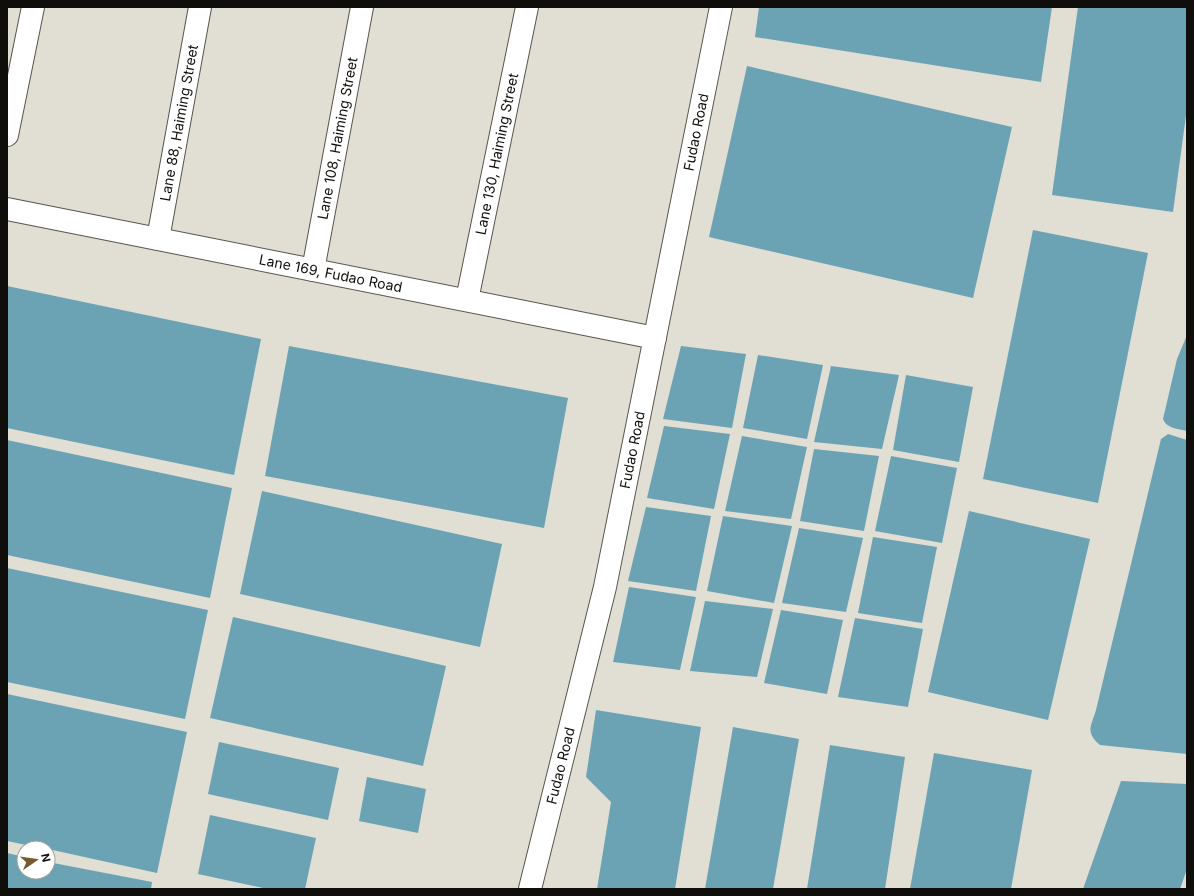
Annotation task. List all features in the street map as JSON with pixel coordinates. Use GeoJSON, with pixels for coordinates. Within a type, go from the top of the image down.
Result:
{"type":"FeatureCollection","features":[{"type":"Feature","properties":{"kind":"street"},"geometry":{"type":"LineString","coordinates":[[7,135],[33,7]]}},
{"type":"Feature","properties":{"kind":"street","name":"Lane 88, Haiming Street"},"geometry":{"type":"LineString","coordinates":[[158,239],[200,7]]}},
{"type":"Feature","properties":{"kind":"street","name":"Lane 108, Haiming Street"},"geometry":{"type":"LineString","coordinates":[[313,270],[362,7]]}},
{"type":"Feature","properties":{"kind":"street","name":"Lane 130, Haiming Street"},"geometry":{"type":"LineString","coordinates":[[467,300],[527,7]]}},
{"type":"Feature","properties":{"kind":"street","name":"Fudao Road"},"geometry":{"type":"LineString","coordinates":[[530,889],[605,587],[721,7]]}},
{"type":"Feature","properties":{"kind":"street","name":"Lane 169, Fudao Road"},"geometry":{"type":"LineString","coordinates":[[7,209],[655,338]]}},
{"type":"Feature","properties":{"kind":"water"},"geometry":{"type":"Polygon","coordinates":[[[759,7],[1052,7],[1041,82],[755,37],[759,7]]]}},
{"type":"Feature","properties":{"kind":"water"},"geometry":{"type":"Polygon","coordinates":[[[1078,7],[1187,7],[1187,108],[1173,212],[1052,195],[1078,7]]]}},
{"type":"Feature","properties":{"kind":"water"},"geometry":{"type":"Polygon","coordinates":[[[747,66],[1012,127],[973,298],[709,237],[747,66]]]}},
{"type":"Feature","properties":{"kind":"water"},"geometry":{"type":"Polygon","coordinates":[[[1033,230],[1148,253],[1098,503],[983,479],[1033,230]]]}},
{"type":"Feature","properties":{"kind":"water"},"geometry":{"type":"Polygon","coordinates":[[[7,286],[261,339],[234,475],[7,428],[7,286]]]}},
{"type":"Feature","properties":{"kind":"water"},"geometry":{"type":"Polygon","coordinates":[[[1187,335],[1187,431],[1170,426],[1163,419],[1177,359],[1187,335]]]}},
{"type":"Feature","properties":{"kind":"water"},"geometry":{"type":"Polygon","coordinates":[[[289,346],[568,398],[544,528],[265,476],[289,346]]]}},
{"type":"Feature","properties":{"kind":"water"},"geometry":{"type":"Polygon","coordinates":[[[681,346],[746,354],[732,428],[663,419],[681,346]]]}},
{"type":"Feature","properties":{"kind":"water"},"geometry":{"type":"Polygon","coordinates":[[[758,355],[823,365],[807,439],[743,428],[758,355]]]}},
{"type":"Feature","properties":{"kind":"water"},"geometry":{"type":"Polygon","coordinates":[[[831,366],[899,375],[882,449],[814,442],[831,366]]]}},
{"type":"Feature","properties":{"kind":"water"},"geometry":{"type":"Polygon","coordinates":[[[906,375],[973,387],[959,462],[893,450],[906,375]]]}},
{"type":"Feature","properties":{"kind":"water"},"geometry":{"type":"Polygon","coordinates":[[[664,426],[730,434],[714,509],[647,498],[664,426]]]}},
{"type":"Feature","properties":{"kind":"water"},"geometry":{"type":"Polygon","coordinates":[[[1168,434],[1187,440],[1187,754],[1100,745],[1092,736],[1090,729],[1096,710],[1161,439],[1168,434]]]}},
{"type":"Feature","properties":{"kind":"water"},"geometry":{"type":"Polygon","coordinates":[[[742,436],[807,447],[791,519],[725,511],[742,436]]]}},
{"type":"Feature","properties":{"kind":"water"},"geometry":{"type":"Polygon","coordinates":[[[7,440],[232,488],[210,598],[7,555],[7,440]]]}},
{"type":"Feature","properties":{"kind":"water"},"geometry":{"type":"Polygon","coordinates":[[[814,449],[879,456],[864,531],[800,521],[814,449]]]}},
{"type":"Feature","properties":{"kind":"water"},"geometry":{"type":"Polygon","coordinates":[[[891,456],[957,468],[942,543],[875,531],[891,456]]]}},
{"type":"Feature","properties":{"kind":"water"},"geometry":{"type":"Polygon","coordinates":[[[262,491],[502,544],[480,647],[240,594],[262,491]]]}},
{"type":"Feature","properties":{"kind":"water"},"geometry":{"type":"Polygon","coordinates":[[[646,507],[711,516],[696,591],[628,581],[646,507]]]}},
{"type":"Feature","properties":{"kind":"water"},"geometry":{"type":"Polygon","coordinates":[[[969,511],[1090,539],[1048,720],[928,692],[969,511]]]}},
{"type":"Feature","properties":{"kind":"water"},"geometry":{"type":"Polygon","coordinates":[[[723,516],[792,526],[774,603],[707,591],[723,516]]]}},
{"type":"Feature","properties":{"kind":"water"},"geometry":{"type":"Polygon","coordinates":[[[799,528],[863,538],[846,612],[782,603],[799,528]]]}},
{"type":"Feature","properties":{"kind":"water"},"geometry":{"type":"Polygon","coordinates":[[[873,537],[937,547],[922,623],[858,613],[873,537]]]}},
{"type":"Feature","properties":{"kind":"water"},"geometry":{"type":"Polygon","coordinates":[[[7,568],[208,610],[185,719],[7,682],[7,568]]]}},
{"type":"Feature","properties":{"kind":"water"},"geometry":{"type":"Polygon","coordinates":[[[629,587],[696,597],[680,670],[613,662],[629,587]]]}},
{"type":"Feature","properties":{"kind":"water"},"geometry":{"type":"Polygon","coordinates":[[[705,601],[773,609],[757,677],[690,671],[705,601]]]}},
{"type":"Feature","properties":{"kind":"water"},"geometry":{"type":"Polygon","coordinates":[[[781,610],[843,620],[827,694],[764,683],[781,610]]]}},
{"type":"Feature","properties":{"kind":"water"},"geometry":{"type":"Polygon","coordinates":[[[233,617],[446,666],[423,766],[210,718],[233,617]]]}},
{"type":"Feature","properties":{"kind":"water"},"geometry":{"type":"Polygon","coordinates":[[[855,618],[923,629],[908,707],[838,697],[855,618]]]}},
{"type":"Feature","properties":{"kind":"water"},"geometry":{"type":"Polygon","coordinates":[[[7,694],[187,732],[157,873],[56,851],[56,840],[16,840],[16,843],[7,841],[7,694]]]}},
{"type":"Feature","properties":{"kind":"water"},"geometry":{"type":"Polygon","coordinates":[[[596,710],[701,727],[675,889],[597,889],[611,802],[586,777],[596,710]]]}},
{"type":"Feature","properties":{"kind":"water"},"geometry":{"type":"Polygon","coordinates":[[[733,727],[799,739],[773,889],[705,889],[733,727]]]}},
{"type":"Feature","properties":{"kind":"water"},"geometry":{"type":"Polygon","coordinates":[[[219,742],[339,768],[328,820],[208,794],[219,742]]]}},
{"type":"Feature","properties":{"kind":"water"},"geometry":{"type":"Polygon","coordinates":[[[830,745],[905,757],[885,889],[807,889],[830,745]]]}},
{"type":"Feature","properties":{"kind":"water"},"geometry":{"type":"Polygon","coordinates":[[[934,753],[1032,770],[1011,889],[910,889],[934,753]]]}},
{"type":"Feature","properties":{"kind":"water"},"geometry":{"type":"Polygon","coordinates":[[[367,777],[426,789],[418,833],[359,821],[367,777]]]}},
{"type":"Feature","properties":{"kind":"water"},"geometry":{"type":"Polygon","coordinates":[[[1121,781],[1187,784],[1187,869],[1180,889],[1083,889],[1121,781]]]}},
{"type":"Feature","properties":{"kind":"water"},"geometry":{"type":"Polygon","coordinates":[[[210,815],[316,838],[305,889],[268,889],[198,874],[210,815]]]}},
{"type":"Feature","properties":{"kind":"water"},"geometry":{"type":"Polygon","coordinates":[[[7,853],[16,855],[16,880],[56,880],[56,864],[152,882],[151,889],[7,889],[7,853]]]}}]}
